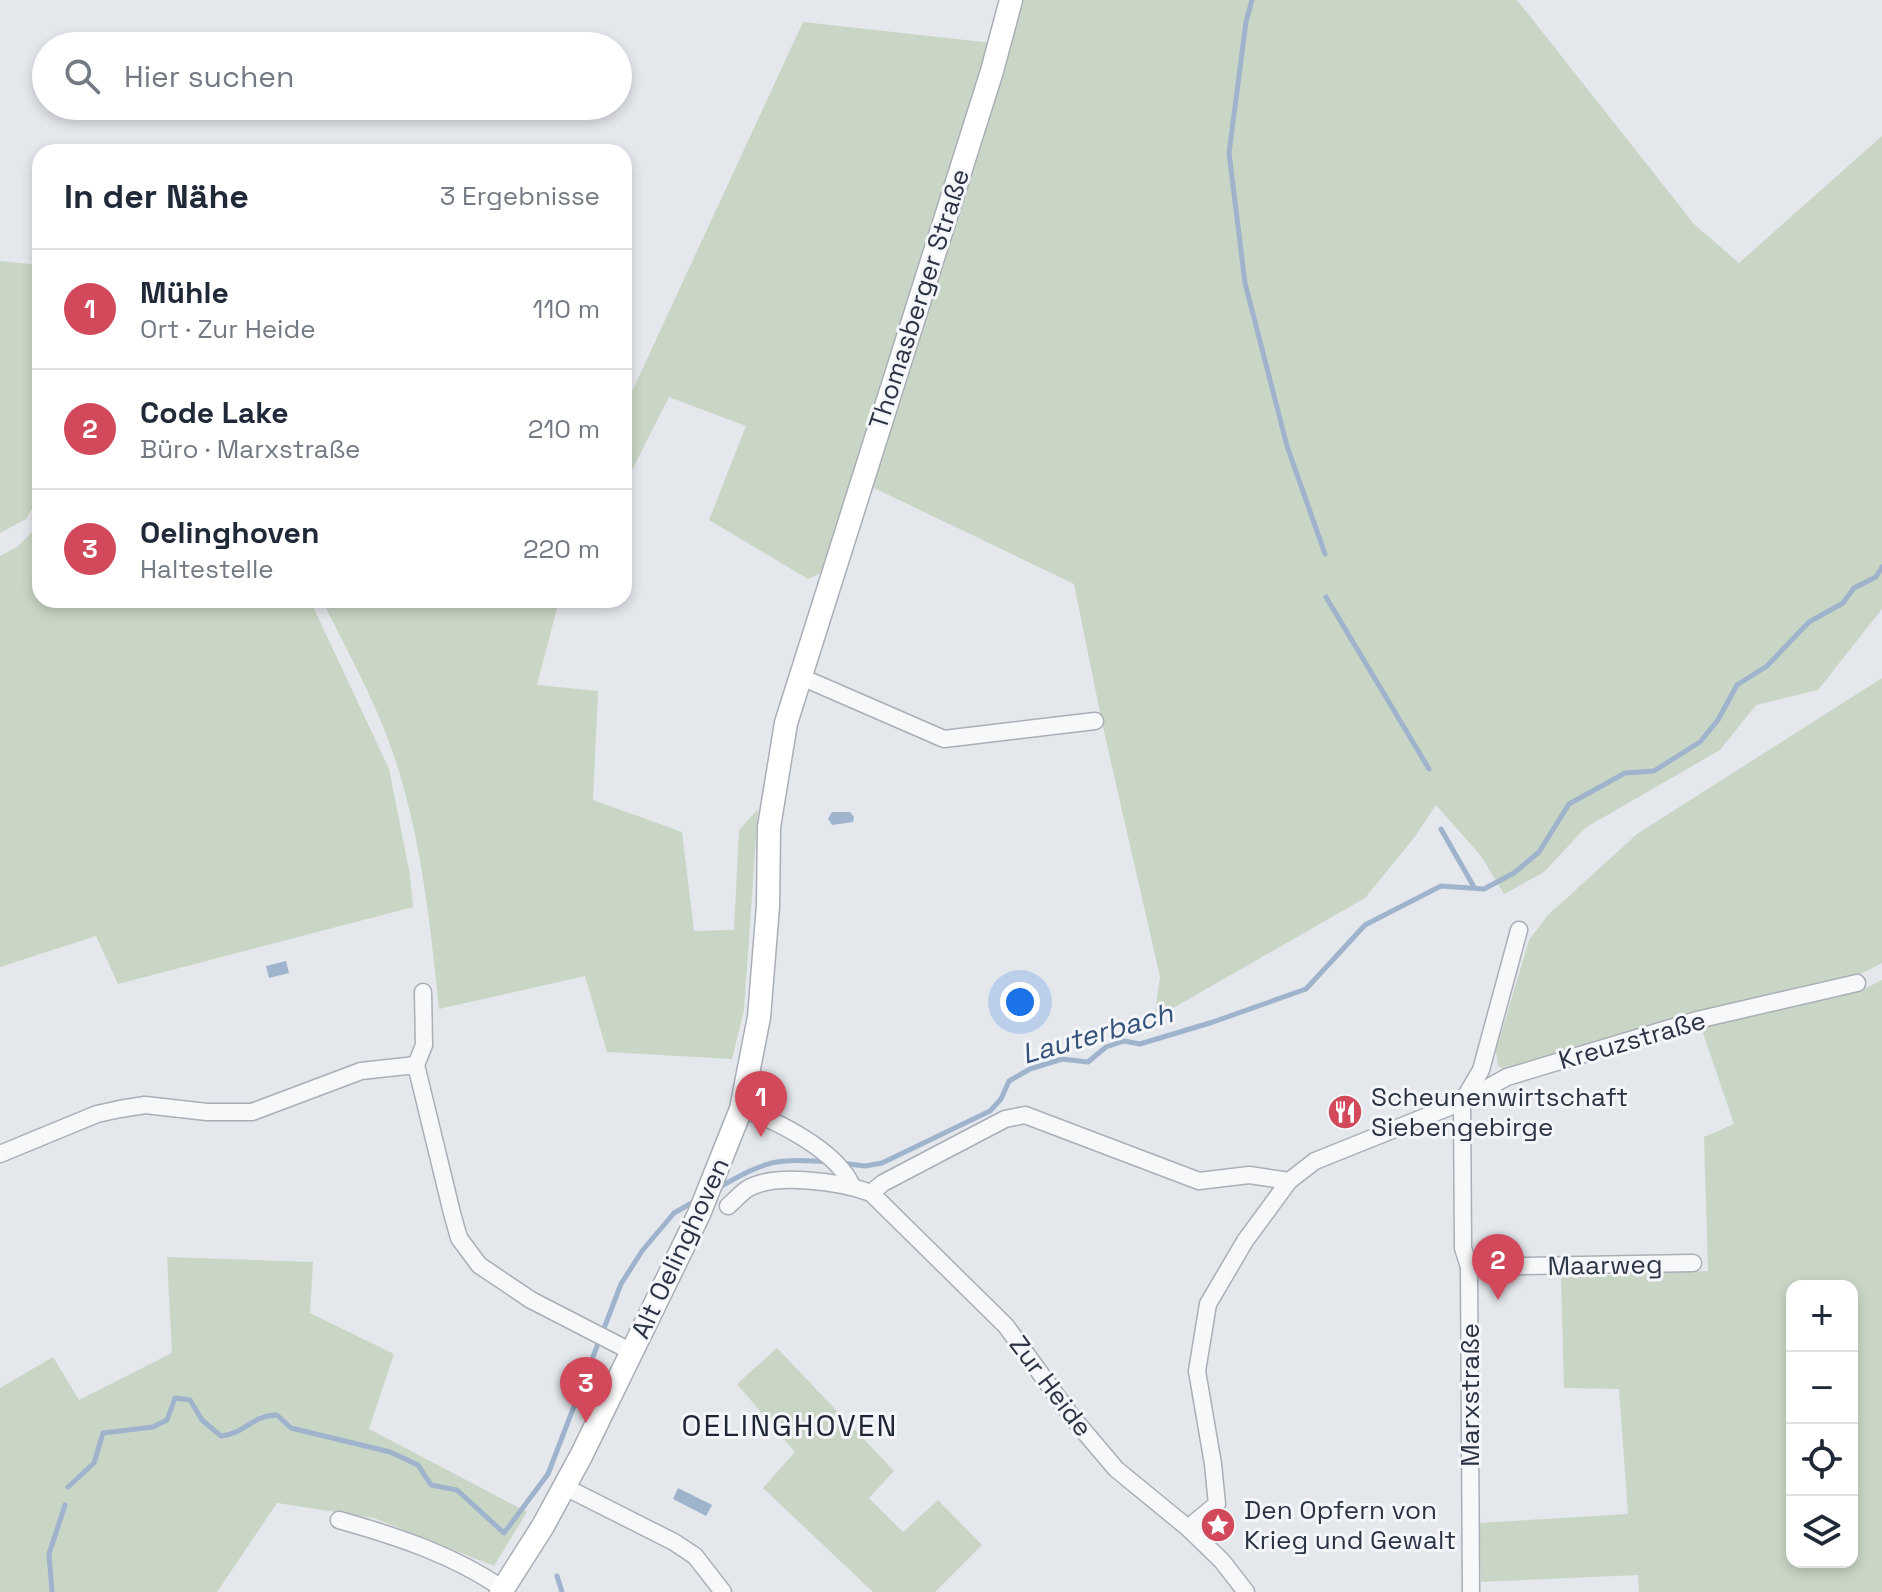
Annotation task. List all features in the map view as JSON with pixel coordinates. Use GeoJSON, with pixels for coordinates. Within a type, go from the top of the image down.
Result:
{"type":"FeatureCollection","features":[{"type":"Feature","properties":{"kind":"main road","name":"Thomasberger Straße"},"geometry":{"type":"LineString","coordinates":[[824,598],[992,71],[1011,0]]}},
{"type":"Feature","properties":{"kind":"main road","name":"Alt Oelinghoven"},"geometry":{"type":"LineString","coordinates":[[502,1590],[565,1487],[623,1347],[699,1214],[741,1109],[759,1017],[768,906],[769,827],[786,723],[824,598]]}},
{"type":"Feature","properties":{"kind":"street"},"geometry":{"type":"LineString","coordinates":[[799,676],[944,739],[1095,721]]}},
{"type":"Feature","properties":{"kind":"street"},"geometry":{"type":"LineString","coordinates":[[1462,1102],[1481,1070],[1519,930]]}},
{"type":"Feature","properties":{"kind":"street","name":"Kreuzstraße"},"geometry":{"type":"LineString","coordinates":[[1188,1528],[1217,1504],[1197,1371],[1208,1304],[1245,1241],[1289,1181],[1315,1161],[1462,1102],[1507,1077],[1697,1020],[1857,983]]}},
{"type":"Feature","properties":{"kind":"street"},"geometry":{"type":"LineString","coordinates":[[423,992],[424,1045],[416,1065],[459,1238],[479,1265],[531,1300],[623,1347]]}},
{"type":"Feature","properties":{"kind":"street"},"geometry":{"type":"LineString","coordinates":[[0,1154],[97,1114],[120,1109],[145,1105],[207,1112],[252,1112],[361,1071],[416,1065]]}},
{"type":"Feature","properties":{"kind":"street","name":"Marxstraße"},"geometry":{"type":"LineString","coordinates":[[1462,1102],[1463,1248],[1469,1267],[1471,1592]]}},
{"type":"Feature","properties":{"kind":"street","name":"Zur Heide"},"geometry":{"type":"LineString","coordinates":[[741,1109],[767,1117],[820,1150],[849,1179],[871,1193],[1006,1326],[1072,1417],[1116,1469],[1188,1528],[1222,1561],[1246,1592]]}},
{"type":"Feature","properties":{"kind":"street"},"geometry":{"type":"LineString","coordinates":[[871,1193],[883,1183],[1005,1119],[1025,1115],[1199,1181],[1249,1175],[1289,1181]]}},
{"type":"Feature","properties":{"kind":"street","name":"Zur Heide"},"geometry":{"type":"LineString","coordinates":[[728,1206],[747,1189],[776,1180],[849,1179]]}},
{"type":"Feature","properties":{"kind":"street","name":"Maarweg"},"geometry":{"type":"LineString","coordinates":[[1469,1267],[1693,1263]]}},
{"type":"Feature","properties":{"kind":"street"},"geometry":{"type":"LineString","coordinates":[[565,1487],[674,1542],[695,1556],[723,1592]]}},
{"type":"Feature","properties":{"kind":"street"},"geometry":{"type":"LineString","coordinates":[[339,1520],[400,1537],[480,1573],[502,1590]]}},
{"type":"Feature","properties":{"kind":"green space"},"geometry":{"type":"Polygon","coordinates":[[[1023,0],[1517,0],[1694,224],[1739,263],[1882,136],[1882,609],[1818,690],[1756,705],[1720,750],[1585,828],[1544,872],[1504,894],[1481,856],[1436,805],[1414,838],[1365,898],[1154,1019],[1160,977],[1074,584],[872,487],[1023,0]]]}},
{"type":"Feature","properties":{"kind":"green space"},"geometry":{"type":"Polygon","coordinates":[[[803,22],[992,43],[823,572],[808,579],[709,520],[746,426],[669,397],[632,470],[632,392],[803,22]]]}},
{"type":"Feature","properties":{"kind":"green space"},"geometry":{"type":"Polygon","coordinates":[[[0,261],[32,264],[32,509],[26,519],[0,533],[0,261]]]}},
{"type":"Feature","properties":{"kind":"green space"},"geometry":{"type":"Polygon","coordinates":[[[32,533],[32,608],[314,608],[389,769],[410,875],[413,907],[118,984],[96,936],[0,967],[0,556],[17,547],[32,533]]]}},
{"type":"Feature","properties":{"kind":"green space"},"geometry":{"type":"Polygon","coordinates":[[[326,608],[557,608],[537,685],[598,691],[593,800],[682,832],[694,931],[734,930],[739,830],[758,809],[744,1010],[732,1059],[607,1052],[585,976],[439,1009],[423,878],[410,814],[392,750],[326,608]]]}},
{"type":"Feature","properties":{"kind":"green space"},"geometry":{"type":"Polygon","coordinates":[[[1882,678],[1882,963],[1853,978],[1506,1070],[1498,1066],[1496,1051],[1529,940],[1547,916],[1637,834],[1882,678]]]}},
{"type":"Feature","properties":{"kind":"green space"},"geometry":{"type":"Polygon","coordinates":[[[1882,980],[1882,1592],[1639,1592],[1638,1575],[1481,1582],[1479,1523],[1628,1514],[1619,1389],[1564,1388],[1561,1277],[1708,1271],[1704,1137],[1734,1124],[1699,1021],[1868,987],[1882,980]]]}},
{"type":"Feature","properties":{"kind":"green space"},"geometry":{"type":"Polygon","coordinates":[[[167,1257],[313,1262],[310,1313],[394,1354],[369,1429],[527,1512],[494,1566],[374,1518],[277,1503],[217,1592],[0,1592],[0,1388],[53,1357],[79,1400],[172,1353],[167,1257]]]}},
{"type":"Feature","properties":{"kind":"green space"},"geometry":{"type":"Polygon","coordinates":[[[777,1348],[894,1471],[869,1498],[903,1532],[938,1500],[982,1545],[935,1592],[873,1592],[763,1488],[795,1452],[737,1384],[777,1348]]]}},
{"type":"Feature","properties":{"kind":"water"},"geometry":{"type":"Polygon","coordinates":[[[832,812],[850,812],[853,822],[832,825],[828,819],[832,812]]]}},
{"type":"Feature","properties":{"kind":"water"},"geometry":{"type":"Polygon","coordinates":[[[286,961],[289,973],[269,978],[266,966],[286,961]]]}},
{"type":"Feature","properties":{"kind":"water"},"geometry":{"type":"Polygon","coordinates":[[[678,1488],[712,1505],[706,1516],[673,1499],[678,1488]]]}},
{"type":"Feature","properties":{"kind":"waterway"},"geometry":{"type":"LineString","coordinates":[[1252,0],[1246,22],[1229,153],[1245,283],[1287,446],[1325,554]]}},
{"type":"Feature","properties":{"kind":"waterway","name":"Lauterbach"},"geometry":{"type":"LineString","coordinates":[[841,1163],[865,1166],[882,1163],[990,1111],[1001,1099],[1009,1081],[1030,1069],[1062,1059],[1088,1062],[1106,1047],[1124,1041],[1140,1044],[1306,989],[1365,925],[1441,886],[1484,889],[1514,873],[1539,852],[1569,804],[1625,773],[1654,771],[1700,742],[1718,720],[1737,685],[1767,666],[1809,622],[1843,603],[1854,588],[1876,577],[1882,567]]}},
{"type":"Feature","properties":{"kind":"waterway"},"geometry":{"type":"LineString","coordinates":[[1326,597],[1429,769]]}},
{"type":"Feature","properties":{"kind":"waterway"},"geometry":{"type":"LineString","coordinates":[[1441,829],[1474,887]]}},
{"type":"Feature","properties":{"kind":"waterway","name":"Lauterbach"},"geometry":{"type":"LineString","coordinates":[[720,1187],[771,1163],[795,1160],[827,1162]]}},
{"type":"Feature","properties":{"kind":"waterway","name":"Lauterbach"},"geometry":{"type":"LineString","coordinates":[[68,1487],[94,1463],[103,1433],[153,1427],[167,1420],[175,1398],[190,1400],[202,1420],[221,1436],[237,1432],[261,1418],[277,1415],[291,1428],[390,1452],[418,1465],[431,1485],[457,1490],[504,1533],[548,1474],[621,1284],[642,1251],[674,1213],[697,1200]]}},
{"type":"Feature","properties":{"kind":"waterway","name":"Lauterbach"},"geometry":{"type":"LineString","coordinates":[[52,1592],[49,1554],[65,1505]]}},
{"type":"Feature","properties":{"kind":"waterway"},"geometry":{"type":"LineString","coordinates":[[557,1576],[562,1592]]}},
{"type":"Feature","properties":{"kind":"place","name":"Scheunenwirtschaft Siebengebirge"},"geometry":{"type":"Point","coordinates":[1345,1112]}},
{"type":"Feature","properties":{"kind":"place","name":"Mühle"},"geometry":{"type":"Point","coordinates":[761,1137]}},
{"type":"Feature","properties":{"kind":"place","name":"Code Lake"},"geometry":{"type":"Point","coordinates":[1498,1300]}},
{"type":"Feature","properties":{"kind":"place","name":"Oelinghoven"},"geometry":{"type":"Point","coordinates":[586,1423]}},
{"type":"Feature","properties":{"kind":"place","name":"Den Opfern von Krieg und Gewalt"},"geometry":{"type":"Point","coordinates":[1218,1525]}},
{"type":"Feature","properties":{"kind":"district","name":"OELINGHOVEN"},"geometry":{"type":"Point","coordinates":[790,1426]}}]}
